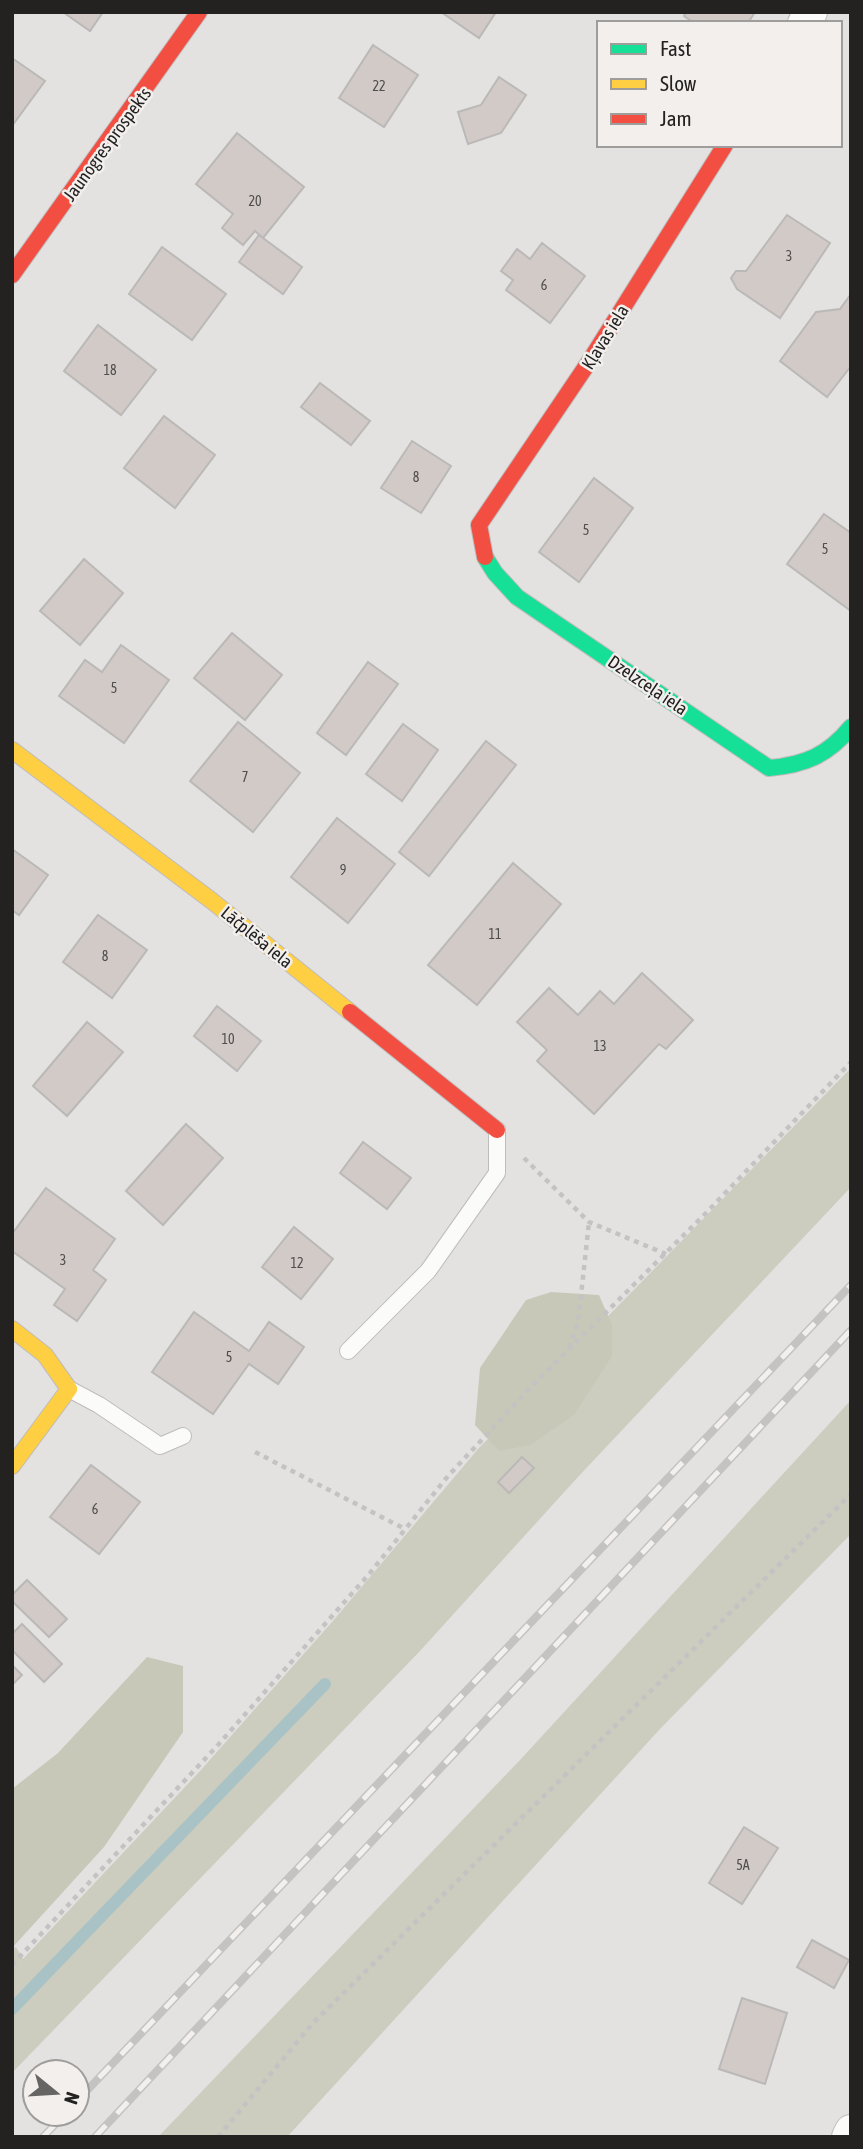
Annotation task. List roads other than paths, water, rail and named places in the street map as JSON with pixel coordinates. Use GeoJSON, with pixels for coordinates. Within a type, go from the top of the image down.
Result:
{"type":"FeatureCollection","features":[{"type":"Feature","properties":{"kind":"street","name":"Jaunogres prospekts"},"geometry":{"type":"LineString","coordinates":[[12,275],[199,12]]}},
{"type":"Feature","properties":{"kind":"street","name":"Kļavas iela"},"geometry":{"type":"LineString","coordinates":[[479,525],[589,362],[724,147]]}},
{"type":"Feature","properties":{"kind":"street","name":"Dzelzceļa iela"},"geometry":{"type":"LineString","coordinates":[[479,525],[479,543],[484,559],[499,580],[517,597],[769,768],[802,767],[834,748],[851,727]]}},
{"type":"Feature","properties":{"kind":"street","name":"Lāčplēša iela"},"geometry":{"type":"LineString","coordinates":[[12,750],[212,901],[496,1130]]}},
{"type":"Feature","properties":{"kind":"street"},"geometry":{"type":"LineString","coordinates":[[12,1329],[36,1345],[58,1368],[69,1389],[12,1466]]}},
{"type":"Feature","properties":{"kind":"street"},"geometry":{"type":"LineString","coordinates":[[848,2137],[851,2131]]}},
{"type":"Feature","properties":{"kind":"lane"},"geometry":{"type":"LineString","coordinates":[[348,1351],[428,1271],[497,1173],[496,1130]]}},
{"type":"Feature","properties":{"kind":"lane"},"geometry":{"type":"LineString","coordinates":[[69,1389],[99,1405],[160,1446],[183,1436]]}},
{"type":"Feature","properties":{"kind":"waterway"},"geometry":{"type":"LineString","coordinates":[[12,2009],[325,1684]]}},
{"type":"Feature","properties":{"kind":"railway"},"geometry":{"type":"LineString","coordinates":[[91,2086],[851,1285]]}},
{"type":"Feature","properties":{"kind":"railway"},"geometry":{"type":"LineString","coordinates":[[95,2137],[851,1330]]}},
{"type":"Feature","properties":{"kind":"railway"},"geometry":{"type":"LineString","coordinates":[[43,2137],[52,2128]]}}]}
